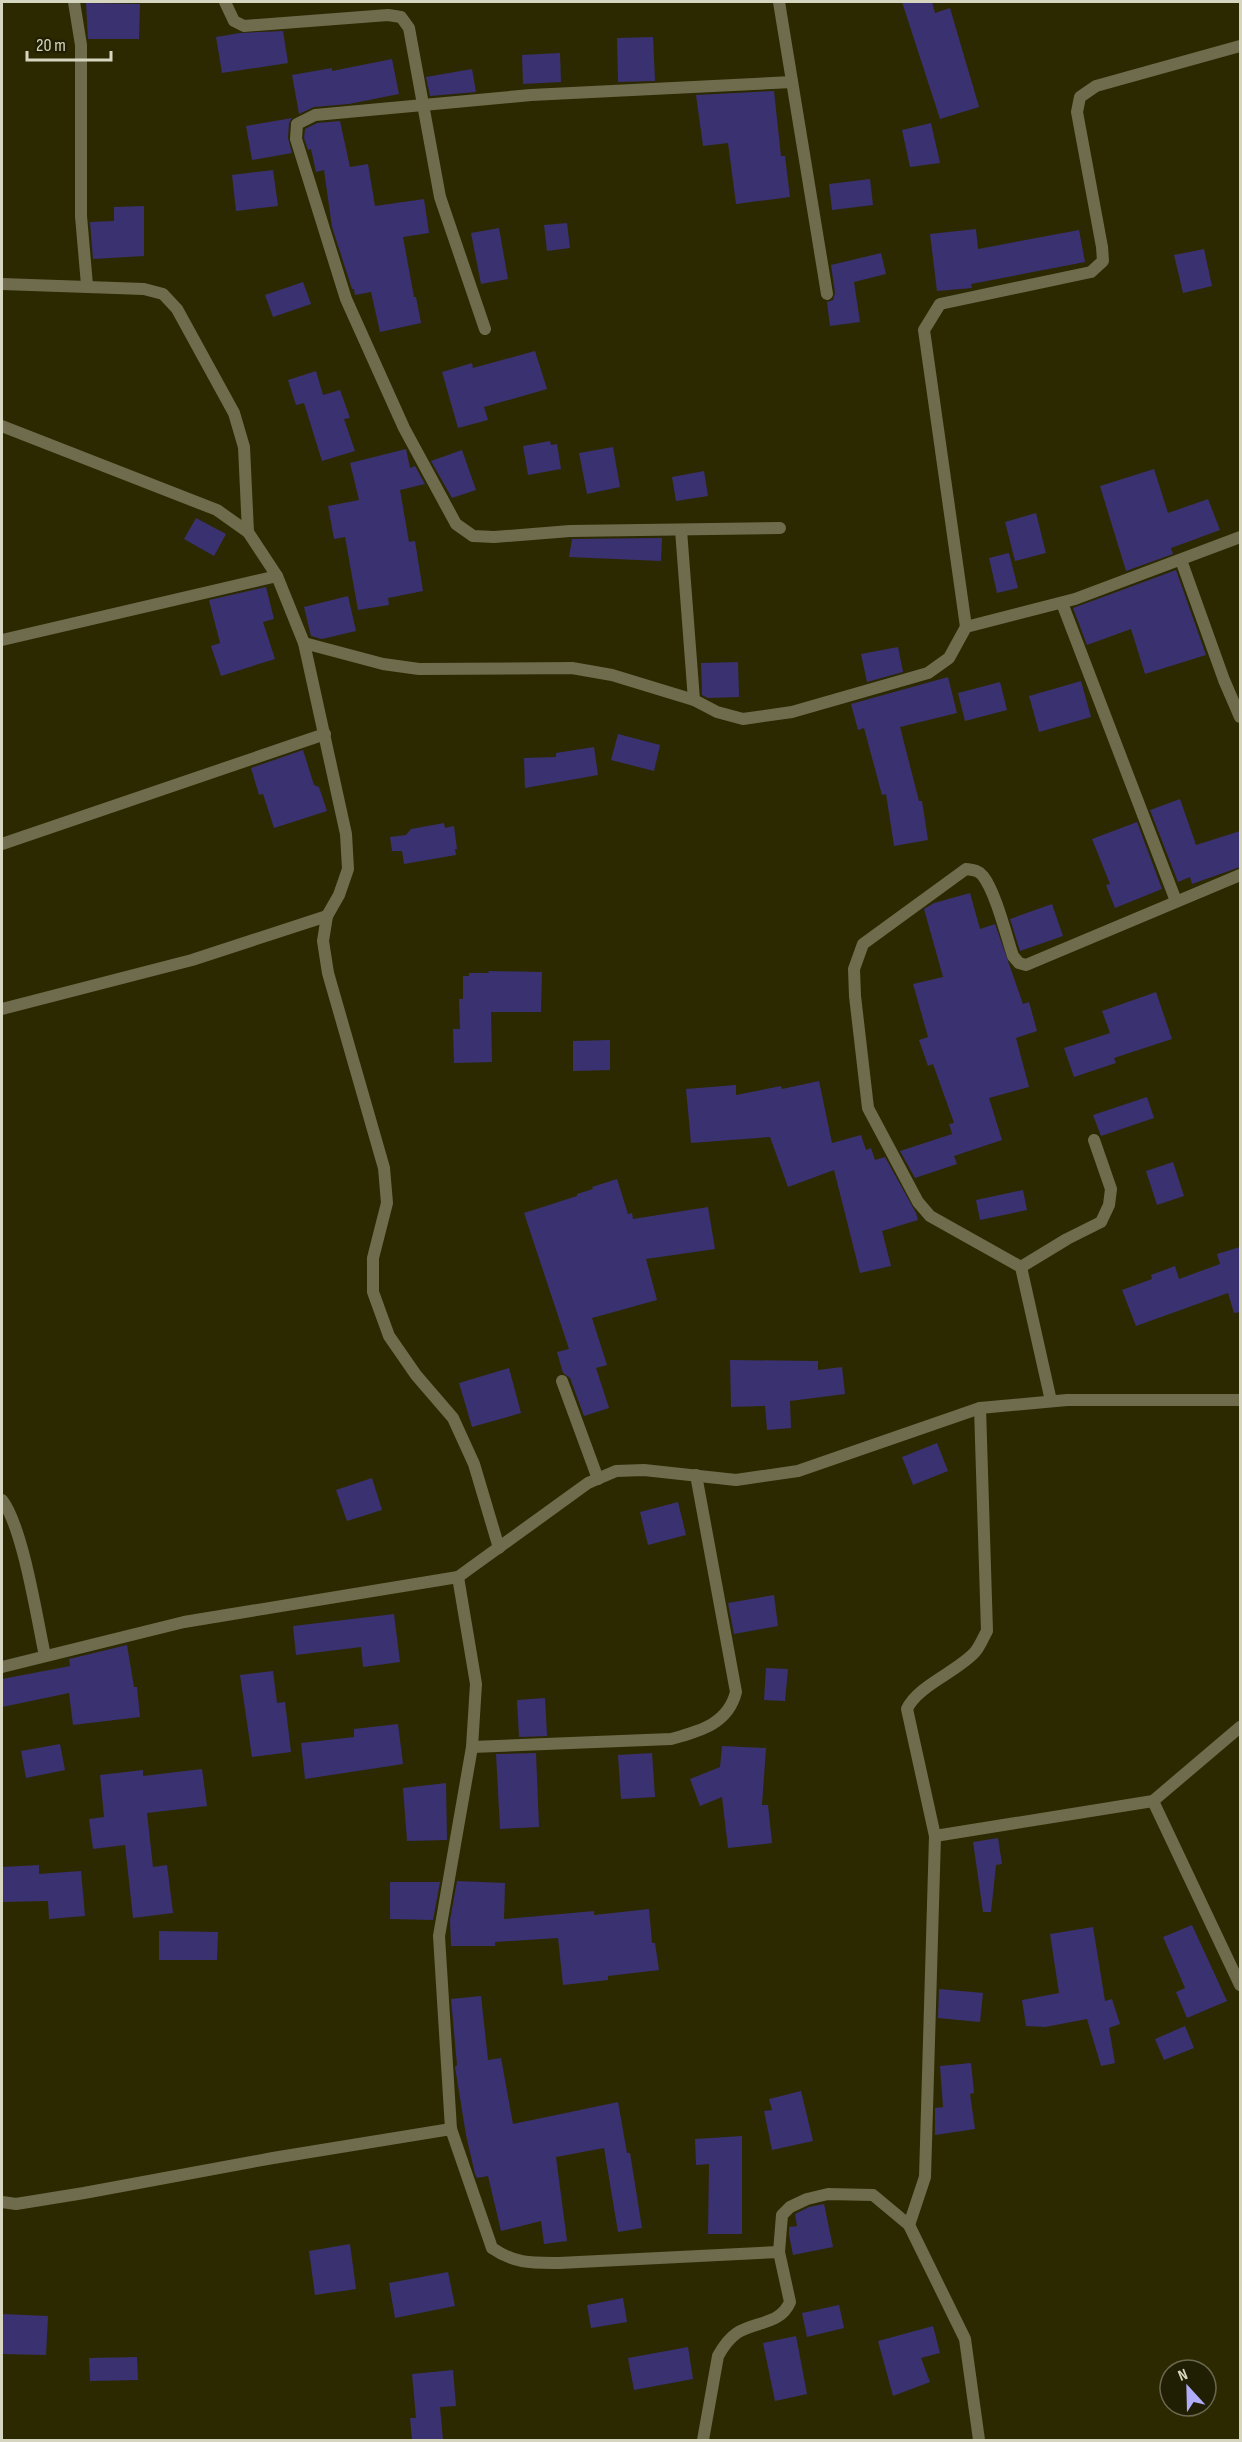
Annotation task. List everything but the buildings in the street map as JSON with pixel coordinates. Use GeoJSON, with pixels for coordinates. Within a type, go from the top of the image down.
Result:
{"type":"FeatureCollection","features":[{"type":"Feature","properties":{"kind":"street"},"geometry":{"type":"LineString","coordinates":[[74,2],[81,45],[81,216],[87,285]]}},
{"type":"Feature","properties":{"kind":"street"},"geometry":{"type":"LineString","coordinates":[[225,2],[234,21],[244,26],[388,15],[401,17],[409,28],[440,197],[485,329]]}},
{"type":"Feature","properties":{"kind":"street"},"geometry":{"type":"LineString","coordinates":[[778,2],[828,294]]}},
{"type":"Feature","properties":{"kind":"street"},"geometry":{"type":"LineString","coordinates":[[304,643],[383,664],[419,669],[572,668],[612,675],[694,700],[717,712],[743,718],[792,711],[928,673],[949,658],[966,627],[924,330],[940,304],[1091,272],[1103,261],[1077,112],[1080,98],[1096,86],[1240,46]]}},
{"type":"Feature","properties":{"kind":"street"},"geometry":{"type":"LineString","coordinates":[[780,528],[473,536],[456,524],[404,428],[346,298],[296,139],[297,124],[315,115],[422,107],[521,96],[792,82]]}},
{"type":"Feature","properties":{"kind":"street"},"geometry":{"type":"LineString","coordinates":[[2,284],[87,285],[144,289],[164,294],[177,309],[234,413],[244,447],[248,532]]}},
{"type":"Feature","properties":{"kind":"street"},"geometry":{"type":"LineString","coordinates":[[2,426],[217,510],[248,532],[277,576],[304,643],[346,834],[348,869],[339,895],[327,916],[323,941],[328,973],[384,1168],[387,1203],[374,1258],[373,1292],[389,1336],[416,1375],[453,1418],[474,1464],[498,1548]]}},
{"type":"Feature","properties":{"kind":"street"},"geometry":{"type":"LineString","coordinates":[[681,530],[694,700]]}},
{"type":"Feature","properties":{"kind":"street"},"geometry":{"type":"LineString","coordinates":[[966,627],[1062,603],[1240,537]]}},
{"type":"Feature","properties":{"kind":"street"},"geometry":{"type":"LineString","coordinates":[[1181,560],[1224,680],[1240,717]]}},
{"type":"Feature","properties":{"kind":"street"},"geometry":{"type":"LineString","coordinates":[[2,640],[277,576]]}},
{"type":"Feature","properties":{"kind":"street"},"geometry":{"type":"LineString","coordinates":[[1062,603],[1176,901]]}},
{"type":"Feature","properties":{"kind":"street"},"geometry":{"type":"LineString","coordinates":[[2,844],[325,734]]}},
{"type":"Feature","properties":{"kind":"street"},"geometry":{"type":"LineString","coordinates":[[1051,1401],[1021,1267],[930,1216],[918,1202],[868,1108],[854,969],[863,944],[966,869],[975,870],[983,876],[1014,956],[1019,963],[1026,964],[1240,874]]}},
{"type":"Feature","properties":{"kind":"street"},"geometry":{"type":"LineString","coordinates":[[2,1010],[192,960],[327,916]]}},
{"type":"Feature","properties":{"kind":"street"},"geometry":{"type":"LineString","coordinates":[[1021,1267],[1067,1239],[1101,1222],[1109,1205],[1111,1189],[1094,1140]]}},
{"type":"Feature","properties":{"kind":"street"},"geometry":{"type":"LineString","coordinates":[[562,1381],[598,1479]]}},
{"type":"Feature","properties":{"kind":"street"},"geometry":{"type":"LineString","coordinates":[[2,1667],[184,1622],[458,1577],[588,1483],[616,1471],[644,1470],[736,1480],[798,1471],[980,1408],[1051,1401],[1240,1400]]}},
{"type":"Feature","properties":{"kind":"street"},"geometry":{"type":"LineString","coordinates":[[909,2224],[925,2177],[935,1836],[907,1709],[911,1699],[952,1672],[976,1651],[987,1631],[980,1408]]}},
{"type":"Feature","properties":{"kind":"street"},"geometry":{"type":"LineString","coordinates":[[472,1747],[671,1738],[698,1732],[721,1718],[732,1706],[735,1692],[696,1475]]}},
{"type":"Feature","properties":{"kind":"street"},"geometry":{"type":"LineString","coordinates":[[2,1500],[9,1509],[20,1545],[45,1656]]}},
{"type":"Feature","properties":{"kind":"street"},"geometry":{"type":"LineString","coordinates":[[458,1577],[476,1684],[472,1747],[439,1936],[451,2129],[492,2248],[507,2259],[529,2263],[779,2252]]}},
{"type":"Feature","properties":{"kind":"street"},"geometry":{"type":"LineString","coordinates":[[935,1836],[1153,1801],[1240,1727]]}},
{"type":"Feature","properties":{"kind":"street"},"geometry":{"type":"LineString","coordinates":[[1153,1801],[1240,1985]]}},
{"type":"Feature","properties":{"kind":"street"},"geometry":{"type":"LineString","coordinates":[[2,2202],[16,2204],[84,2193],[273,2158],[451,2129]]}},
{"type":"Feature","properties":{"kind":"street"},"geometry":{"type":"LineString","coordinates":[[703,2440],[718,2356],[724,2344],[737,2333],[780,2317],[789,2302],[779,2252],[782,2215],[790,2207],[807,2199],[828,2194],[873,2194],[909,2224],[965,2339],[979,2440]]}}]}
